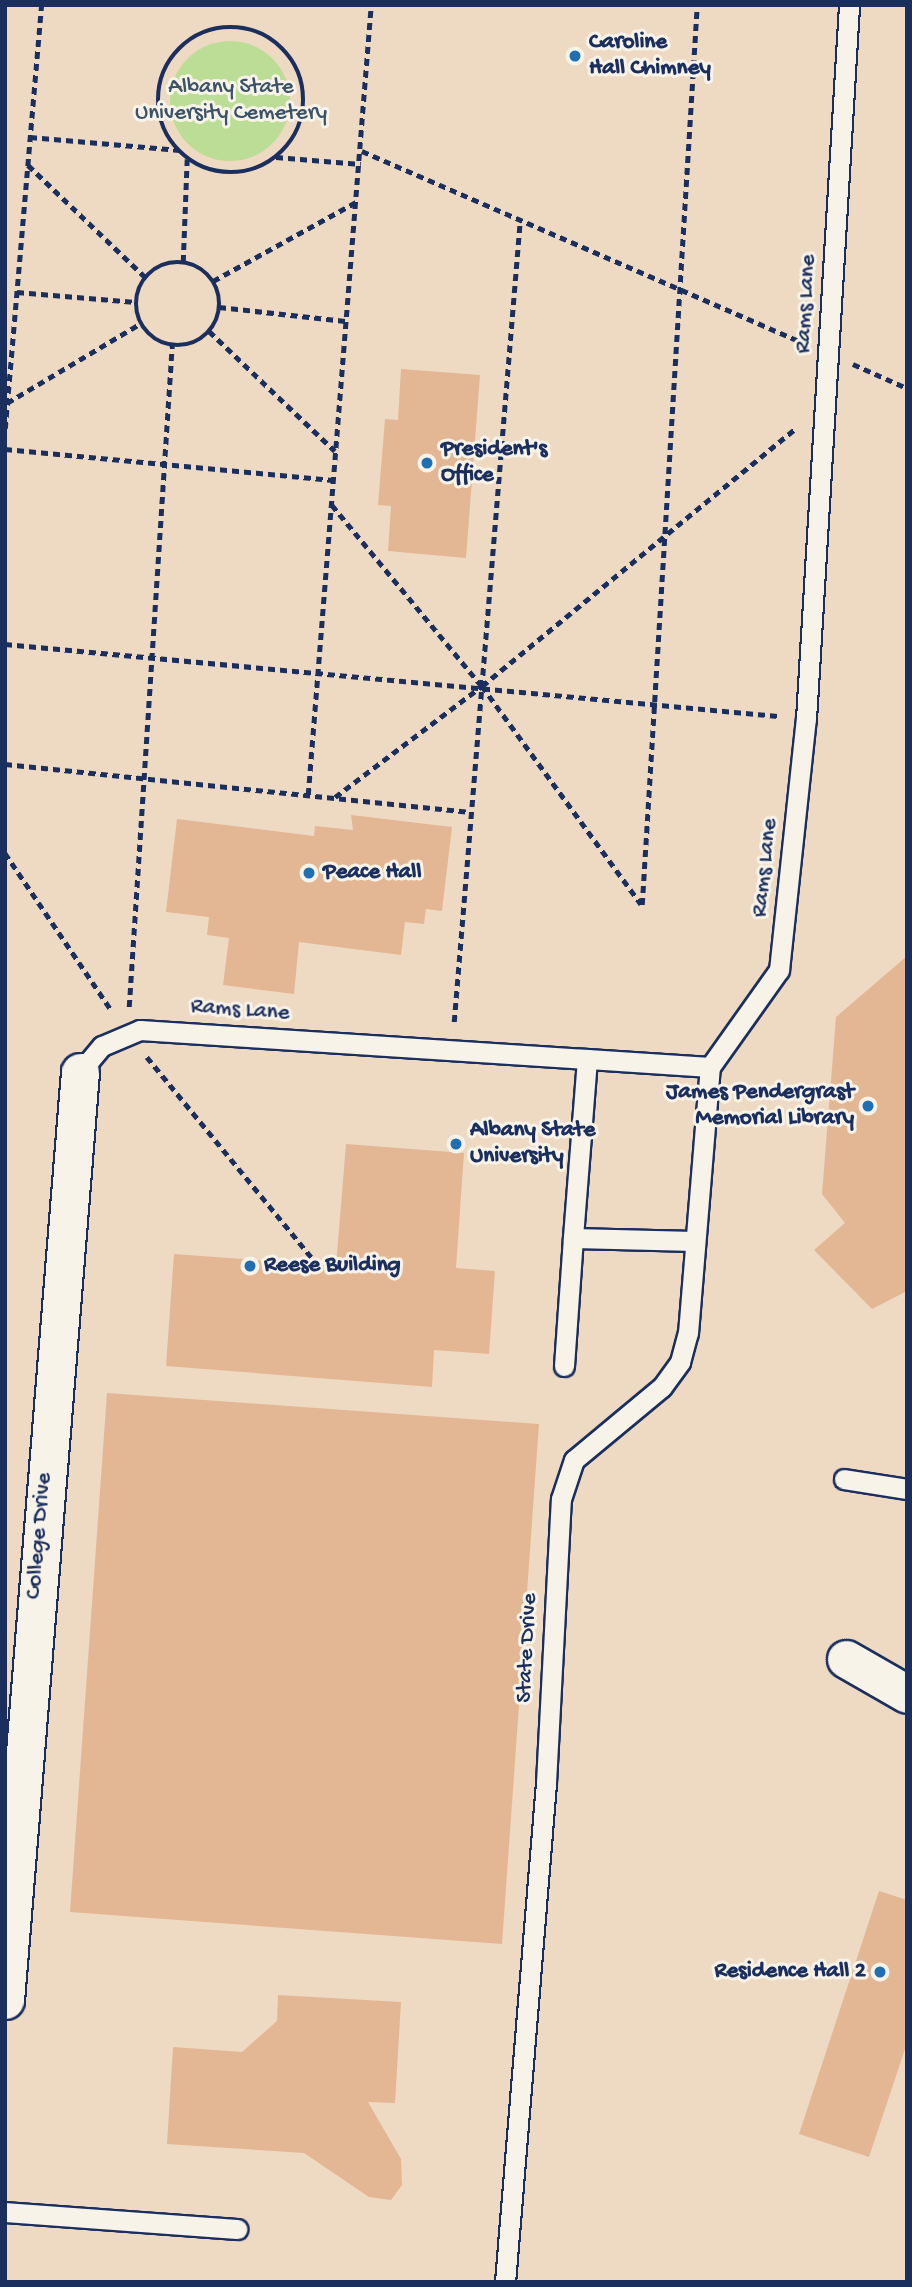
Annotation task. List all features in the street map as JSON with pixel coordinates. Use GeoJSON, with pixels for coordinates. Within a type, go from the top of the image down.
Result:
{"type":"FeatureCollection","features":[{"type":"Feature","properties":{"kind":"street","name":"College Drive"},"geometry":{"type":"LineString","coordinates":[[5,2000],[80,1072]]}},
{"type":"Feature","properties":{"kind":"street"},"geometry":{"type":"LineString","coordinates":[[907,1661],[846,1658],[907,1694]]}},
{"type":"Feature","properties":{"kind":"lane","name":"Rams Lane"},"geometry":{"type":"LineString","coordinates":[[127,1033],[710,1067],[779,970],[806,719],[849,5]]}},
{"type":"Feature","properties":{"kind":"lane"},"geometry":{"type":"LineString","coordinates":[[80,1072],[102,1046],[127,1033]]}},
{"type":"Feature","properties":{"kind":"lane"},"geometry":{"type":"LineString","coordinates":[[564,1366],[587,1059]]}},
{"type":"Feature","properties":{"kind":"lane","name":"State Drive"},"geometry":{"type":"LineString","coordinates":[[505,2282],[545,1783],[561,1499],[574,1460],[662,1387],[680,1362],[695,1241],[710,1067]]}},
{"type":"Feature","properties":{"kind":"lane"},"geometry":{"type":"LineString","coordinates":[[573,1238],[695,1241]]}},
{"type":"Feature","properties":{"kind":"lane"},"geometry":{"type":"LineString","coordinates":[[844,1479],[907,1489]]}},
{"type":"Feature","properties":{"kind":"lane"},"geometry":{"type":"LineString","coordinates":[[5,2212],[237,2229]]}},
{"type":"Feature","properties":{"kind":"path"},"geometry":{"type":"LineString","coordinates":[[5,429],[8,357],[17,292],[41,5]]}},
{"type":"Feature","properties":{"kind":"path"},"geometry":{"type":"LineString","coordinates":[[308,795],[345,321],[361,164],[371,5]]}},
{"type":"Feature","properties":{"kind":"path"},"geometry":{"type":"LineString","coordinates":[[331,504],[482,686],[642,905],[697,5]]}},
{"type":"Feature","properties":{"kind":"path"},"geometry":{"type":"LineString","coordinates":[[249,29],[290,57],[301,79],[298,129],[275,157],[246,172],[225,173],[187,159],[159,118],[164,68],[199,33],[249,29]]}},
{"type":"Feature","properties":{"kind":"path"},"geometry":{"type":"LineString","coordinates":[[30,137],[179,150]]}},
{"type":"Feature","properties":{"kind":"path"},"geometry":{"type":"LineString","coordinates":[[362,151],[907,387]]}},
{"type":"Feature","properties":{"kind":"path"},"geometry":{"type":"LineString","coordinates":[[275,157],[361,164]]}},
{"type":"Feature","properties":{"kind":"path"},"geometry":{"type":"LineString","coordinates":[[183,262],[187,159]]}},
{"type":"Feature","properties":{"kind":"path"},"geometry":{"type":"LineString","coordinates":[[28,165],[145,277]]}},
{"type":"Feature","properties":{"kind":"path"},"geometry":{"type":"LineString","coordinates":[[213,281],[358,201]]}},
{"type":"Feature","properties":{"kind":"path"},"geometry":{"type":"LineString","coordinates":[[452,1050],[520,221]]}},
{"type":"Feature","properties":{"kind":"path"},"geometry":{"type":"LineString","coordinates":[[183,262],[213,281],[219,307],[209,331],[193,342],[172,345],[153,338],[141,323],[136,302],[145,277],[183,262]]}},
{"type":"Feature","properties":{"kind":"path"},"geometry":{"type":"LineString","coordinates":[[17,292],[136,302]]}},
{"type":"Feature","properties":{"kind":"path"},"geometry":{"type":"LineString","coordinates":[[219,307],[345,321]]}},
{"type":"Feature","properties":{"kind":"path"},"geometry":{"type":"LineString","coordinates":[[7,402],[141,323]]}},
{"type":"Feature","properties":{"kind":"path"},"geometry":{"type":"LineString","coordinates":[[209,331],[335,452]]}},
{"type":"Feature","properties":{"kind":"path"},"geometry":{"type":"LineString","coordinates":[[127,1033],[172,345]]}},
{"type":"Feature","properties":{"kind":"path"},"geometry":{"type":"LineString","coordinates":[[335,797],[482,686],[826,403]]}},
{"type":"Feature","properties":{"kind":"path"},"geometry":{"type":"LineString","coordinates":[[5,449],[332,480]]}},
{"type":"Feature","properties":{"kind":"path"},"geometry":{"type":"LineString","coordinates":[[5,644],[482,686],[806,719]]}},
{"type":"Feature","properties":{"kind":"path"},"geometry":{"type":"LineString","coordinates":[[5,764],[471,812]]}},
{"type":"Feature","properties":{"kind":"path"},"geometry":{"type":"LineString","coordinates":[[5,853],[127,1033],[318,1265]]}},
{"type":"Feature","properties":{"kind":"shaded area","name":"Albany State University"},"geometry":{"type":"Polygon","coordinates":[[[5,5],[907,5],[907,2282],[5,2282],[5,5]]]}},
{"type":"Feature","properties":{"kind":"green space","name":"Albany State University Cemetery"},"geometry":{"type":"Polygon","coordinates":[[[230,41],[253,46],[272,59],[285,78],[290,101],[285,124],[272,143],[253,156],[230,161],[207,156],[188,143],[175,124],[170,101],[175,78],[188,59],[207,46],[230,41]]]}},
{"type":"Feature","properties":{"kind":"building","name":"Caroline Hall Chimney"},"geometry":{"type":"Polygon","coordinates":[[[575,50],[581,56],[575,62],[569,56],[575,50]]]}},
{"type":"Feature","properties":{"kind":"building","name":"President's Office"},"geometry":{"type":"Polygon","coordinates":[[[401,369],[480,375],[466,558],[388,551],[391,506],[378,505],[385,419],[398,420],[401,369]]]}},
{"type":"Feature","properties":{"kind":"building","name":"Peace Hall"},"geometry":{"type":"Polygon","coordinates":[[[351,815],[452,827],[442,911],[426,909],[424,924],[405,922],[401,955],[299,942],[294,994],[223,985],[229,938],[207,935],[209,917],[166,912],[177,819],[314,836],[315,826],[353,830],[351,815]]]}},
{"type":"Feature","properties":{"kind":"building","name":"James Pendergrast Memorial Library"},"geometry":{"type":"Polygon","coordinates":[[[907,956],[907,1291],[872,1309],[814,1250],[845,1223],[822,1194],[836,1017],[907,956]]]}},
{"type":"Feature","properties":{"kind":"building","name":"Reese Building"},"geometry":{"type":"Polygon","coordinates":[[[346,1144],[464,1153],[456,1268],[495,1271],[489,1354],[434,1350],[432,1387],[166,1366],[174,1254],[336,1266],[346,1144]]]}},
{"type":"Feature","properties":{"kind":"building"},"geometry":{"type":"Polygon","coordinates":[[[107,1393],[539,1424],[502,1944],[70,1912],[107,1393]]]}},
{"type":"Feature","properties":{"kind":"building","name":"Residence Hall 2"},"geometry":{"type":"Polygon","coordinates":[[[879,1891],[907,1900],[907,2043],[869,2157],[799,2134],[879,1891]]]}},
{"type":"Feature","properties":{"kind":"building"},"geometry":{"type":"Polygon","coordinates":[[[278,1995],[401,2002],[395,2103],[368,2102],[401,2159],[402,2185],[391,2200],[369,2197],[304,2153],[167,2144],[173,2047],[242,2052],[277,2021],[278,1995]]]}},
{"type":"Feature","properties":{"kind":"place","name":"Caroline Hall Chimney"},"geometry":{"type":"Point","coordinates":[575,56]}},
{"type":"Feature","properties":{"kind":"place","name":"President's Office"},"geometry":{"type":"Point","coordinates":[427,463]}},
{"type":"Feature","properties":{"kind":"place","name":"Peace Hall"},"geometry":{"type":"Point","coordinates":[309,873]}},
{"type":"Feature","properties":{"kind":"place","name":"James Pendergrast Memorial Library"},"geometry":{"type":"Point","coordinates":[868,1106]}},
{"type":"Feature","properties":{"kind":"place","name":"Albany State University"},"geometry":{"type":"Point","coordinates":[456,1144]}},
{"type":"Feature","properties":{"kind":"place","name":"Reese Building"},"geometry":{"type":"Point","coordinates":[250,1266]}},
{"type":"Feature","properties":{"kind":"place","name":"Residence Hall 2"},"geometry":{"type":"Point","coordinates":[880,1972]}}]}
